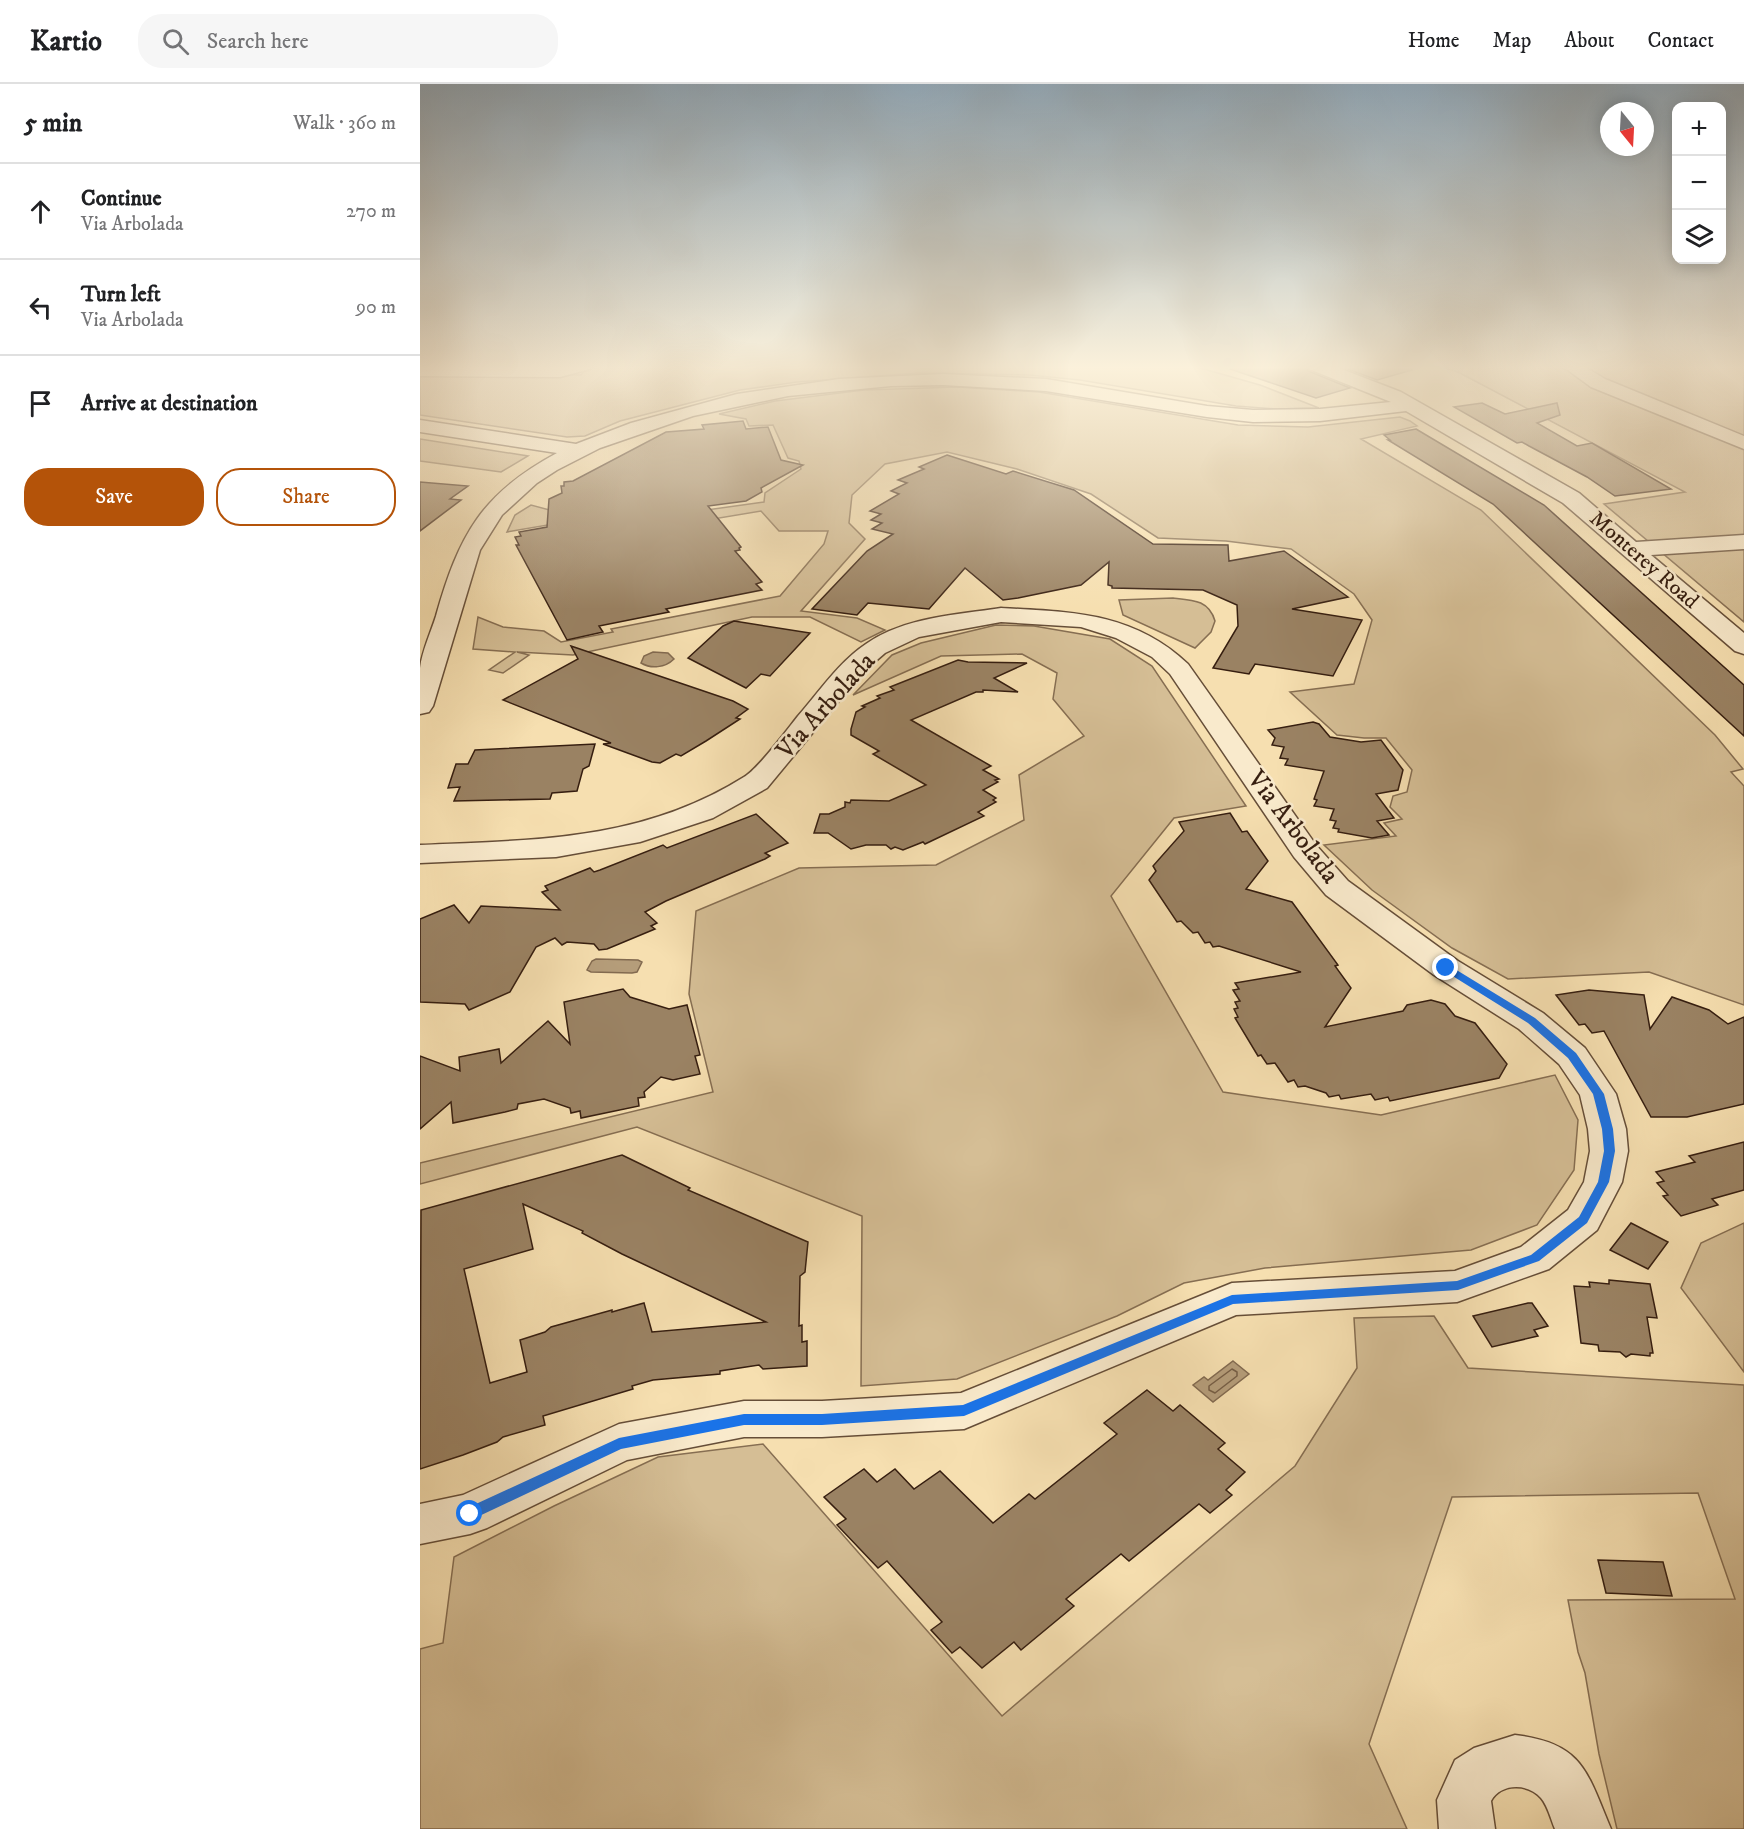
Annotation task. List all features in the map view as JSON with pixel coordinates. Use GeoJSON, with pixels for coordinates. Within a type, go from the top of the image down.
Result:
{"type":"FeatureCollection","features":[{"type":"Feature","properties":{"kind":"street"},"geometry":{"type":"LineString","coordinates":[[553,446],[576,450]]}},
{"type":"Feature","properties":{"kind":"street"},"geometry":{"type":"LineString","coordinates":[[420,705],[464,564],[479,530],[514,490],[576,450],[586,446]]}},
{"type":"Feature","properties":{"kind":"street","name":"Monterey Road"},"geometry":{"type":"LineString","coordinates":[[1481,446],[1571,498],[1744,646]]}},
{"type":"Feature","properties":{"kind":"street"},"geometry":{"type":"LineString","coordinates":[[1638,554],[1744,542]]}},
{"type":"Feature","properties":{"kind":"street"},"geometry":{"type":"LineString","coordinates":[[1638,554],[1683,559],[1744,553]]}},
{"type":"Feature","properties":{"kind":"street","name":"Via Arbolada"},"geometry":{"type":"LineString","coordinates":[[420,854],[556,848],[640,833],[703,812],[757,782],[854,667],[876,648],[912,631],[1001,615],[1083,620],[1125,633],[1161,652],[1179,669],[1305,851],[1337,888],[1446,968],[1531,1021],[1572,1056],[1598,1094],[1610,1151],[1604,1182],[1583,1220],[1535,1258],[1458,1286],[1232,1299],[964,1411],[822,1419],[744,1419],[619,1443],[470,1514],[420,1524]]}},
{"type":"Feature","properties":{"kind":"street"},"geometry":{"type":"LineString","coordinates":[[1467,1829],[1464,1800],[1474,1779],[1493,1766],[1515,1761],[1540,1764],[1562,1779],[1582,1829]]}},
{"type":"Feature","properties":{"kind":"shaded area"},"geometry":{"type":"Polygon","coordinates":[[[420,446],[467,446],[528,456],[501,472],[420,461],[420,446]]]}},
{"type":"Feature","properties":{"kind":"shaded area"},"geometry":{"type":"Polygon","coordinates":[[[783,446],[1374,446],[1481,510],[1715,735],[1743,769],[1731,772],[1744,786],[1744,1005],[1649,972],[1508,979],[1452,948],[1372,890],[1324,845],[1396,836],[1384,823],[1402,819],[1390,807],[1393,796],[1407,792],[1412,770],[1386,738],[1337,735],[1290,692],[1354,684],[1372,620],[1354,594],[1291,549],[1226,541],[1158,538],[1091,494],[1017,469],[947,452],[885,464],[852,495],[849,523],[865,539],[801,611],[857,618],[885,630],[861,642],[810,617],[752,617],[573,655],[517,652],[529,655],[503,673],[489,670],[515,652],[473,649],[478,617],[503,627],[544,631],[561,642],[613,632],[611,629],[780,596],[824,544],[828,531],[779,531],[761,511],[605,537],[577,520],[507,532],[515,515],[531,505],[583,519],[620,522],[764,502],[765,493],[801,469],[799,461],[788,458],[783,446]]]}},
{"type":"Feature","properties":{"kind":"shaded area"},"geometry":{"type":"Polygon","coordinates":[[[1599,446],[1744,446],[1744,622],[1604,504],[1685,492],[1599,446]]]}},
{"type":"Feature","properties":{"kind":"shaded area"},"geometry":{"type":"Polygon","coordinates":[[[1173,598],[1199,602],[1212,614],[1215,621],[1211,632],[1195,648],[1123,615],[1119,600],[1173,598]]]}},
{"type":"Feature","properties":{"kind":"shaded area"},"geometry":{"type":"Polygon","coordinates":[[[996,625],[1034,626],[1110,639],[1152,666],[1246,806],[1174,818],[1111,896],[1223,1092],[1381,1115],[1555,1075],[1578,1120],[1574,1170],[1537,1225],[1471,1250],[1265,1268],[1184,1283],[1117,1316],[957,1379],[861,1386],[862,1216],[637,1127],[420,1184],[420,1163],[713,1092],[689,994],[696,911],[799,868],[936,865],[1024,820],[1019,775],[1084,736],[1053,699],[1057,673],[1022,654],[941,656],[853,695],[892,655],[921,643],[996,625]]]}},
{"type":"Feature","properties":{"kind":"shaded area"},"geometry":{"type":"Polygon","coordinates":[[[1744,1223],[1744,1372],[1681,1288],[1701,1243],[1744,1223]]]}},
{"type":"Feature","properties":{"kind":"shaded area"},"geometry":{"type":"Polygon","coordinates":[[[1434,1316],[1468,1368],[1744,1385],[1744,1829],[1617,1829],[1599,1754],[1585,1673],[1578,1652],[1568,1600],[1735,1599],[1698,1493],[1452,1497],[1369,1744],[1407,1829],[420,1829],[420,1649],[443,1643],[454,1557],[554,1506],[658,1457],[763,1444],[1002,1716],[1295,1466],[1357,1368],[1354,1318],[1434,1316]]]}},
{"type":"Feature","properties":{"kind":"water"},"geometry":{"type":"Polygon","coordinates":[[[653,652],[668,653],[674,659],[658,667],[641,663],[644,656],[653,652]]]}},
{"type":"Feature","properties":{"kind":"water"},"geometry":{"type":"Polygon","coordinates":[[[596,959],[642,962],[637,972],[632,973],[587,970],[592,961],[596,959]]]}},
{"type":"Feature","properties":{"kind":"water"},"geometry":{"type":"Polygon","coordinates":[[[1233,1361],[1249,1374],[1213,1402],[1193,1385],[1204,1377],[1208,1380],[1233,1361]]]}},
{"type":"Feature","properties":{"kind":"building"},"geometry":{"type":"Polygon","coordinates":[[[639,446],[776,446],[781,460],[803,465],[761,488],[762,492],[746,501],[708,506],[741,547],[740,550],[735,551],[762,582],[756,584],[762,590],[666,609],[669,612],[599,626],[603,632],[567,640],[516,545],[519,545],[515,537],[521,536],[519,532],[547,527],[549,499],[562,493],[561,486],[564,486],[564,482],[573,481],[639,446]]]}},
{"type":"Feature","properties":{"kind":"building"},"geometry":{"type":"Polygon","coordinates":[[[1399,446],[1445,446],[1544,505],[1744,685],[1744,736],[1493,504],[1399,446]]]}},
{"type":"Feature","properties":{"kind":"building"},"geometry":{"type":"Polygon","coordinates":[[[1530,446],[1598,446],[1671,489],[1615,496],[1587,477],[1530,446]]]}},
{"type":"Feature","properties":{"kind":"building"},"geometry":{"type":"Polygon","coordinates":[[[947,455],[1006,474],[1013,471],[1074,490],[1153,544],[1228,545],[1229,561],[1284,551],[1348,597],[1292,609],[1362,620],[1333,676],[1255,664],[1249,674],[1213,668],[1238,626],[1237,605],[1203,590],[1112,588],[1108,585],[1109,562],[1081,585],[1018,598],[1003,600],[965,568],[929,609],[868,603],[857,615],[812,609],[867,551],[893,534],[872,529],[882,523],[871,520],[881,514],[870,511],[899,494],[891,491],[907,483],[898,480],[924,469],[919,467],[947,455]]]}},
{"type":"Feature","properties":{"kind":"building"},"geometry":{"type":"Polygon","coordinates":[[[420,482],[468,486],[450,499],[461,500],[420,531],[420,482]]]}},
{"type":"Feature","properties":{"kind":"building"},"geometry":{"type":"Polygon","coordinates":[[[734,621],[810,633],[770,676],[761,674],[746,688],[688,658],[723,626],[734,621]]]}},
{"type":"Feature","properties":{"kind":"building"},"geometry":{"type":"Polygon","coordinates":[[[571,646],[733,701],[748,709],[736,718],[740,719],[706,741],[681,756],[676,754],[660,763],[603,744],[611,743],[503,700],[578,659],[571,646]]]}},
{"type":"Feature","properties":{"kind":"building"},"geometry":{"type":"Polygon","coordinates":[[[958,660],[1027,663],[994,678],[1018,692],[983,690],[983,692],[976,692],[911,720],[991,766],[983,770],[999,779],[995,780],[998,782],[983,790],[996,798],[993,800],[996,802],[978,812],[984,816],[925,844],[923,842],[903,850],[895,847],[891,849],[886,845],[866,845],[851,849],[828,833],[814,833],[820,814],[829,814],[845,807],[845,802],[850,803],[851,800],[889,801],[926,785],[873,754],[879,751],[851,735],[851,729],[856,712],[865,707],[862,706],[880,698],[877,696],[894,690],[890,687],[958,660]]]}},
{"type":"Feature","properties":{"kind":"building"},"geometry":{"type":"Polygon","coordinates":[[[1313,722],[1319,724],[1330,737],[1361,742],[1381,740],[1403,770],[1398,790],[1376,794],[1394,818],[1377,821],[1389,835],[1372,838],[1338,832],[1339,829],[1333,828],[1336,821],[1330,820],[1334,809],[1314,806],[1317,800],[1314,799],[1324,771],[1285,765],[1288,759],[1280,758],[1284,747],[1272,745],[1275,738],[1268,730],[1313,722]]]}},
{"type":"Feature","properties":{"kind":"building"},"geometry":{"type":"Polygon","coordinates":[[[595,744],[589,766],[583,769],[577,791],[552,793],[550,799],[454,801],[460,787],[448,788],[456,764],[468,764],[475,750],[595,744]]]}},
{"type":"Feature","properties":{"kind":"building"},"geometry":{"type":"Polygon","coordinates":[[[1230,813],[1242,832],[1247,831],[1268,861],[1246,889],[1292,902],[1338,965],[1335,966],[1351,988],[1325,1027],[1403,1011],[1407,1005],[1431,1000],[1445,1004],[1455,1016],[1475,1023],[1507,1064],[1499,1078],[1390,1101],[1388,1097],[1375,1100],[1371,1094],[1341,1099],[1339,1095],[1329,1097],[1326,1093],[1305,1086],[1298,1087],[1294,1080],[1288,1082],[1275,1063],[1267,1064],[1261,1055],[1258,1056],[1235,1018],[1238,1017],[1234,1009],[1238,1008],[1235,1002],[1240,1001],[1233,990],[1239,989],[1235,983],[1301,972],[1219,946],[1213,947],[1210,942],[1205,943],[1198,932],[1193,933],[1181,921],[1177,922],[1149,880],[1156,871],[1153,866],[1184,831],[1179,822],[1230,813]]]}},
{"type":"Feature","properties":{"kind":"building"},"geometry":{"type":"Polygon","coordinates":[[[756,814],[788,843],[765,853],[770,856],[765,859],[645,912],[657,923],[651,926],[655,929],[607,949],[599,950],[594,944],[567,942],[562,945],[555,938],[536,947],[510,992],[469,1010],[465,1004],[420,1002],[420,919],[454,905],[469,923],[481,906],[560,910],[542,892],[548,890],[545,886],[590,868],[594,872],[600,870],[663,845],[667,848],[756,814]]]}},
{"type":"Feature","properties":{"kind":"building"},"geometry":{"type":"Polygon","coordinates":[[[623,989],[630,997],[669,1009],[687,1005],[700,1055],[695,1056],[700,1074],[673,1080],[661,1077],[644,1092],[645,1097],[638,1098],[639,1106],[581,1118],[580,1111],[571,1113],[570,1108],[544,1099],[518,1104],[517,1109],[453,1123],[451,1102],[420,1129],[420,1056],[460,1071],[459,1057],[499,1049],[501,1063],[548,1021],[570,1044],[564,1002],[623,989]]]}},
{"type":"Feature","properties":{"kind":"building"},"geometry":{"type":"Polygon","coordinates":[[[1589,990],[1644,995],[1650,1029],[1672,997],[1709,1010],[1728,1024],[1744,1017],[1744,1104],[1687,1117],[1651,1117],[1604,1031],[1592,1033],[1585,1024],[1579,1025],[1556,995],[1589,990]]]}},
{"type":"Feature","properties":{"kind":"building"},"geometry":{"type":"Polygon","coordinates":[[[1744,1142],[1744,1190],[1712,1199],[1718,1205],[1681,1216],[1663,1196],[1668,1195],[1657,1183],[1664,1181],[1656,1172],[1695,1162],[1689,1156],[1744,1142]]]}},
{"type":"Feature","properties":{"kind":"building"},"geometry":{"type":"Polygon","coordinates":[[[622,1155],[690,1188],[688,1190],[808,1242],[805,1272],[800,1276],[799,1326],[802,1325],[802,1342],[807,1341],[807,1366],[763,1369],[759,1365],[720,1371],[720,1374],[653,1380],[632,1386],[633,1389],[543,1416],[545,1425],[503,1437],[497,1442],[420,1469],[421,1210],[622,1155]],[[523,1204],[533,1249],[464,1269],[490,1383],[527,1372],[520,1340],[545,1332],[551,1327],[612,1310],[612,1312],[644,1303],[652,1332],[766,1322],[622,1254],[582,1233],[583,1231],[523,1204]]]}},
{"type":"Feature","properties":{"kind":"building"},"geometry":{"type":"Polygon","coordinates":[[[1631,1223],[1668,1242],[1648,1269],[1610,1250],[1631,1223]]]}},
{"type":"Feature","properties":{"kind":"building"},"geometry":{"type":"Polygon","coordinates":[[[1609,1280],[1650,1284],[1657,1318],[1647,1317],[1653,1353],[1650,1353],[1650,1356],[1631,1354],[1626,1357],[1620,1352],[1599,1351],[1598,1345],[1581,1343],[1574,1286],[1590,1287],[1589,1282],[1609,1284],[1609,1280]]]}},
{"type":"Feature","properties":{"kind":"building"},"geometry":{"type":"Polygon","coordinates":[[[1532,1303],[1548,1326],[1534,1330],[1538,1336],[1492,1347],[1473,1316],[1532,1303]]]}},
{"type":"Feature","properties":{"kind":"building"},"geometry":{"type":"Polygon","coordinates":[[[1147,1390],[1173,1411],[1180,1405],[1225,1443],[1218,1449],[1245,1472],[1226,1490],[1232,1495],[1210,1513],[1199,1504],[1129,1561],[1121,1554],[1066,1599],[1074,1606],[1021,1650],[1014,1642],[982,1668],[960,1647],[952,1653],[931,1630],[942,1622],[887,1561],[878,1568],[837,1525],[846,1519],[824,1497],[864,1469],[877,1482],[895,1469],[914,1489],[940,1471],[993,1523],[1029,1494],[1035,1499],[1117,1434],[1104,1423],[1147,1390]]]}},
{"type":"Feature","properties":{"kind":"building"},"geometry":{"type":"Polygon","coordinates":[[[1598,1560],[1663,1562],[1672,1596],[1606,1593],[1598,1560]]]}},
{"type":"Feature","properties":{"kind":"route"},"geometry":{"type":"LineString","coordinates":[[470,1514],[619,1443],[744,1419],[822,1419],[964,1411],[1232,1299],[1458,1286],[1535,1258],[1583,1220],[1604,1182],[1610,1151],[1598,1094],[1572,1056],[1531,1021],[1446,968]]}}]}
